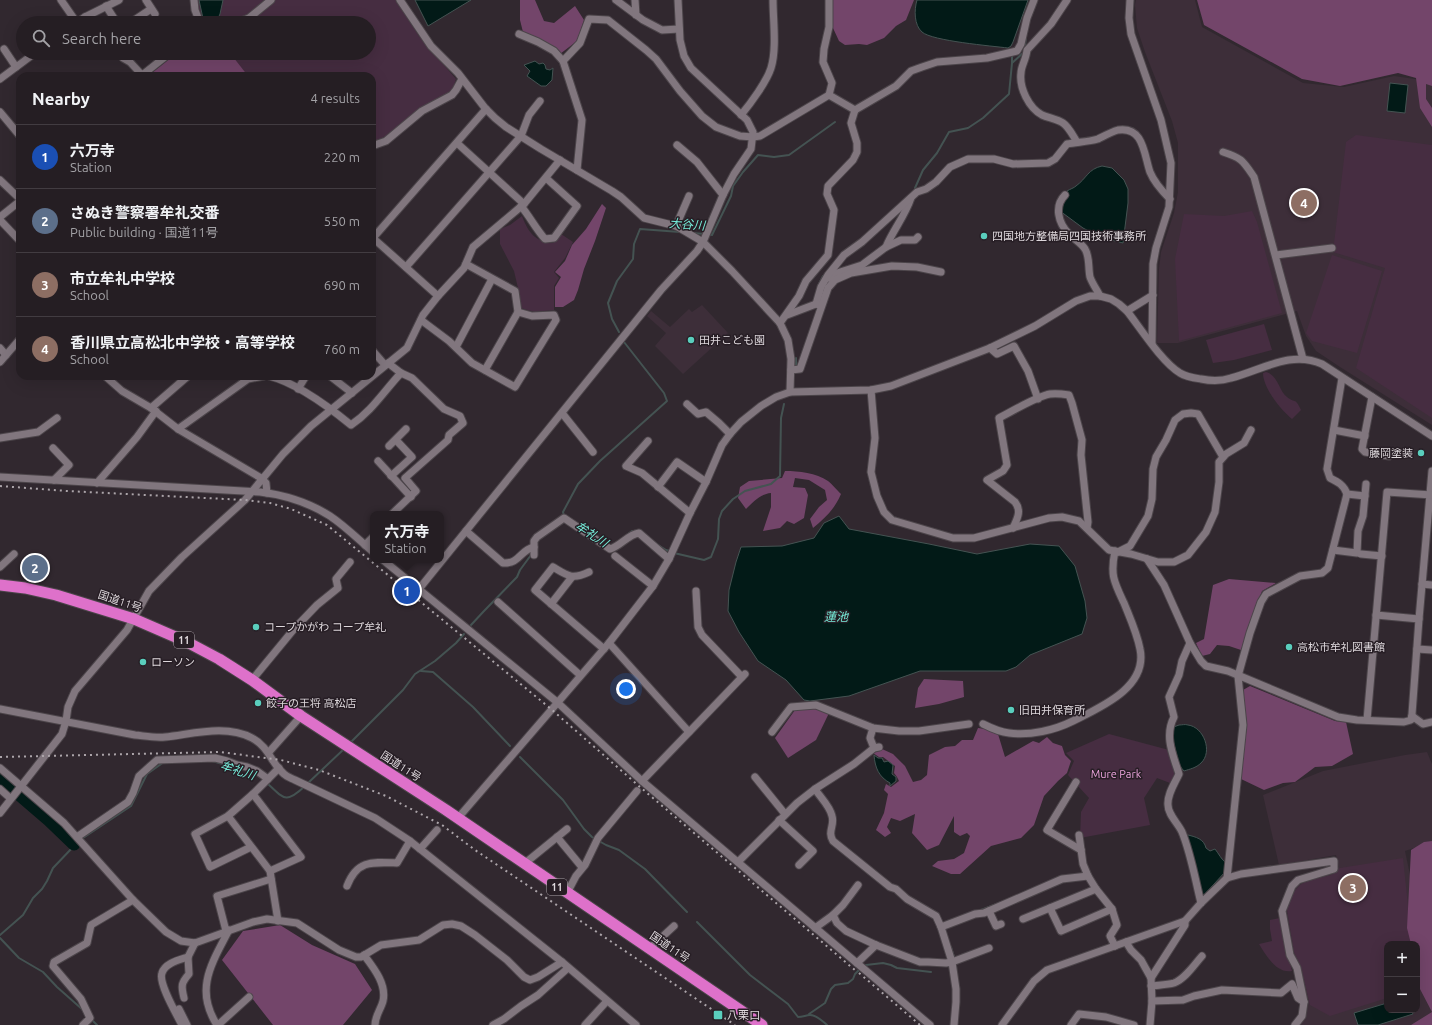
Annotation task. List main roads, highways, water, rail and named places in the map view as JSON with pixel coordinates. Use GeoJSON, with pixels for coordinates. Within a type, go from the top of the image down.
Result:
{"type":"FeatureCollection","features":[{"type":"Feature","properties":{"kind":"highway","name":"国道11号"},"geometry":{"type":"LineString","coordinates":[[0,585],[25,588],[56,595],[134,619],[187,642],[219,659],[252,680],[301,716],[458,818],[758,1024]]}},
{"type":"Feature","properties":{"kind":"water"},"geometry":{"type":"Polygon","coordinates":[[[199,0],[223,0],[219,16],[202,16],[199,0]]]}},
{"type":"Feature","properties":{"kind":"water"},"geometry":{"type":"Polygon","coordinates":[[[415,0],[471,0],[428,26],[415,0]]]}},
{"type":"Feature","properties":{"kind":"water"},"geometry":{"type":"Polygon","coordinates":[[[917,0],[1028,0],[1013,42],[1008,48],[937,38],[922,32],[916,21],[915,8],[917,0]]]}},
{"type":"Feature","properties":{"kind":"water"},"geometry":{"type":"Polygon","coordinates":[[[535,61],[539,64],[543,63],[546,69],[550,70],[553,68],[552,80],[546,86],[541,86],[527,76],[530,71],[524,65],[535,61]]]}},
{"type":"Feature","properties":{"kind":"water"},"geometry":{"type":"Polygon","coordinates":[[[1390,83],[1408,85],[1405,113],[1387,111],[1390,83]]]}},
{"type":"Feature","properties":{"kind":"water"},"geometry":{"type":"Polygon","coordinates":[[[1102,166],[1112,168],[1124,180],[1128,189],[1128,203],[1123,243],[1100,237],[1083,228],[1060,211],[1061,202],[1069,196],[1067,191],[1080,183],[1094,169],[1102,166]]]}},
{"type":"Feature","properties":{"kind":"water","name":"蓮池"},"geometry":{"type":"Polygon","coordinates":[[[839,516],[849,529],[977,554],[1030,544],[1059,546],[1075,566],[1085,601],[1087,618],[1082,634],[1030,655],[1016,667],[1006,671],[920,671],[849,696],[810,701],[804,700],[786,680],[758,661],[739,632],[728,611],[729,590],[741,547],[782,546],[814,538],[824,523],[839,516]]]}},
{"type":"Feature","properties":{"kind":"water"},"geometry":{"type":"Polygon","coordinates":[[[1179,725],[1188,725],[1198,730],[1205,741],[1206,747],[1205,758],[1201,763],[1184,771],[1179,765],[1171,732],[1171,728],[1179,725]]]}},
{"type":"Feature","properties":{"kind":"water"},"geometry":{"type":"Polygon","coordinates":[[[874,755],[878,758],[882,758],[884,762],[888,761],[893,765],[892,774],[896,777],[896,781],[890,786],[890,783],[878,772],[874,755]]]}},
{"type":"Feature","properties":{"kind":"water"},"geometry":{"type":"Polygon","coordinates":[[[1188,835],[1202,840],[1206,848],[1210,851],[1215,849],[1226,863],[1225,872],[1204,895],[1202,894],[1185,838],[1188,835]]]}},
{"type":"Feature","properties":{"kind":"water"},"geometry":{"type":"Polygon","coordinates":[[[1384,1004],[1384,1013],[1413,1014],[1378,1025],[1358,1025],[1354,1013],[1384,1004]]]}},
{"type":"Feature","properties":{"kind":"waterway","name":"大谷川"},"geometry":{"type":"LineString","coordinates":[[1025,46],[1026,37]]}},
{"type":"Feature","properties":{"kind":"waterway"},"geometry":{"type":"LineString","coordinates":[[915,188],[923,170],[937,153],[949,132],[968,128],[983,118],[1009,94],[1012,63],[1023,53]]}},
{"type":"Feature","properties":{"kind":"waterway"},"geometry":{"type":"LineString","coordinates":[[1012,55],[1012,63]]}},
{"type":"Feature","properties":{"kind":"waterway","name":"大谷川"},"geometry":{"type":"LineString","coordinates":[[709,234],[712,235],[731,196],[733,186],[758,155],[774,157],[789,155],[835,122]]}},
{"type":"Feature","properties":{"kind":"waterway","name":"大谷川"},"geometry":{"type":"LineString","coordinates":[[619,332],[612,319],[608,303],[617,281],[633,259],[634,244],[640,229],[680,232]]}},
{"type":"Feature","properties":{"kind":"waterway","name":"大谷川"},"geometry":{"type":"LineString","coordinates":[[693,233],[704,234]]}},
{"type":"Feature","properties":{"kind":"waterway"},"geometry":{"type":"LineString","coordinates":[[818,286],[823,276]]}},
{"type":"Feature","properties":{"kind":"waterway","name":"大谷川"},"geometry":{"type":"LineString","coordinates":[[564,516],[563,512],[578,484],[600,461],[667,401],[664,393],[624,342]]}},
{"type":"Feature","properties":{"kind":"waterway"},"geometry":{"type":"LineString","coordinates":[[796,358],[796,367]]}},
{"type":"Feature","properties":{"kind":"waterway"},"geometry":{"type":"LineString","coordinates":[[674,553],[704,560],[711,557],[718,539],[719,519],[722,511],[733,499],[745,491],[771,484],[780,476],[781,418],[784,404]]}},
{"type":"Feature","properties":{"kind":"waterway","name":"牟礼川"},"geometry":{"type":"LineString","coordinates":[[628,534],[632,531],[637,531]]}},
{"type":"Feature","properties":{"kind":"waterway","name":"牟礼川"},"geometry":{"type":"LineString","coordinates":[[655,543],[670,551]]}},
{"type":"Feature","properties":{"kind":"waterway","name":"牟礼川"},"geometry":{"type":"LineString","coordinates":[[471,625],[517,577],[520,570],[531,555]]}},
{"type":"Feature","properties":{"kind":"waterway","name":"牟礼川"},"geometry":{"type":"LineString","coordinates":[[350,743],[403,690],[415,674],[435,661],[464,634]]}},
{"type":"Feature","properties":{"kind":"waterway"},"geometry":{"type":"LineString","coordinates":[[421,671],[433,672],[473,707],[510,746]]}},
{"type":"Feature","properties":{"kind":"waterway","name":"牟礼川"},"geometry":{"type":"LineString","coordinates":[[308,783],[344,749]]}},
{"type":"Feature","properties":{"kind":"waterway"},"geometry":{"type":"LineString","coordinates":[[520,757],[563,800],[584,829],[592,837],[619,850],[645,869],[687,912]]}},
{"type":"Feature","properties":{"kind":"waterway","name":"牟礼川"},"geometry":{"type":"LineString","coordinates":[[212,761],[233,767]]}},
{"type":"Feature","properties":{"kind":"waterway","name":"牟礼川"},"geometry":{"type":"LineString","coordinates":[[0,935],[23,915],[33,898],[42,889],[53,868],[73,847],[74,844],[131,806],[147,774],[164,762]]}},
{"type":"Feature","properties":{"kind":"waterway","name":"牟礼川"},"geometry":{"type":"LineString","coordinates":[[0,778],[49,820],[74,844]]}},
{"type":"Feature","properties":{"kind":"waterway","name":"牟礼川"},"geometry":{"type":"LineString","coordinates":[[267,783],[277,793],[285,797],[289,797],[299,792],[305,786]]}},
{"type":"Feature","properties":{"kind":"waterway"},"geometry":{"type":"LineString","coordinates":[[981,910],[1002,902]]}},
{"type":"Feature","properties":{"kind":"waterway"},"geometry":{"type":"LineString","coordinates":[[697,922],[750,975],[788,1004],[798,1017],[813,1015],[827,1025]]}},
{"type":"Feature","properties":{"kind":"waterway"},"geometry":{"type":"LineString","coordinates":[[0,938],[19,958],[43,972],[57,987],[83,1010]]}},
{"type":"Feature","properties":{"kind":"waterway"},"geometry":{"type":"LineString","coordinates":[[951,947],[954,957]]}},
{"type":"Feature","properties":{"kind":"waterway"},"geometry":{"type":"LineString","coordinates":[[866,965],[883,963],[897,968],[931,972]]}},
{"type":"Feature","properties":{"kind":"waterway"},"geometry":{"type":"LineString","coordinates":[[809,1014],[825,1003],[831,989],[835,985],[848,983],[853,979],[859,970]]}},
{"type":"Feature","properties":{"kind":"waterway"},"geometry":{"type":"LineString","coordinates":[[92,1020],[97,1025]]}},
{"type":"Feature","properties":{"kind":"railway"},"geometry":{"type":"LineString","coordinates":[[0,486],[245,500],[270,503],[291,509],[327,525],[370,560]]}},
{"type":"Feature","properties":{"kind":"railway"},"geometry":{"type":"LineString","coordinates":[[373,563],[551,709],[856,971]]}},
{"type":"Feature","properties":{"kind":"railway"},"geometry":{"type":"LineString","coordinates":[[0,757],[220,752],[281,760],[319,770],[386,796],[442,825],[475,850],[735,1025]]}},
{"type":"Feature","properties":{"kind":"railway"},"geometry":{"type":"LineString","coordinates":[[859,973],[920,1025]]}},
{"type":"Feature","properties":{"kind":"place","name":"香川県立高松北中学校・高等学校"},"geometry":{"type":"Point","coordinates":[1304,203]}},
{"type":"Feature","properties":{"kind":"place","name":"四国地方整備局四国技術事務所"},"geometry":{"type":"Point","coordinates":[984,236]}},
{"type":"Feature","properties":{"kind":"place","name":"田井こども園"},"geometry":{"type":"Point","coordinates":[691,340]}},
{"type":"Feature","properties":{"kind":"place","name":"藤岡塗装"},"geometry":{"type":"Point","coordinates":[1421,453]}},
{"type":"Feature","properties":{"kind":"place","name":"さぬき警察署牟礼交番"},"geometry":{"type":"Point","coordinates":[35,568]}},
{"type":"Feature","properties":{"kind":"place","name":"六万寺"},"geometry":{"type":"Point","coordinates":[407,591]}},
{"type":"Feature","properties":{"kind":"place","name":"コープかがわ コープ牟礼"},"geometry":{"type":"Point","coordinates":[256,627]}},
{"type":"Feature","properties":{"kind":"place","name":"高松市牟礼図書館"},"geometry":{"type":"Point","coordinates":[1289,647]}},
{"type":"Feature","properties":{"kind":"place","name":"ローソン"},"geometry":{"type":"Point","coordinates":[143,662]}},
{"type":"Feature","properties":{"kind":"place","name":"餃子の王将 高松店"},"geometry":{"type":"Point","coordinates":[258,703]}},
{"type":"Feature","properties":{"kind":"place","name":"旧田井保育所"},"geometry":{"type":"Point","coordinates":[1011,710]}},
{"type":"Feature","properties":{"kind":"place","name":"市立牟礼中学校"},"geometry":{"type":"Point","coordinates":[1353,888]}},
{"type":"Feature","properties":{"kind":"place","name":"八栗口"},"geometry":{"type":"Point","coordinates":[718,1015]}},
{"type":"Feature","properties":{"kind":"park label","name":"Mure Park"},"geometry":{"type":"Point","coordinates":[1116,774]}}]}
